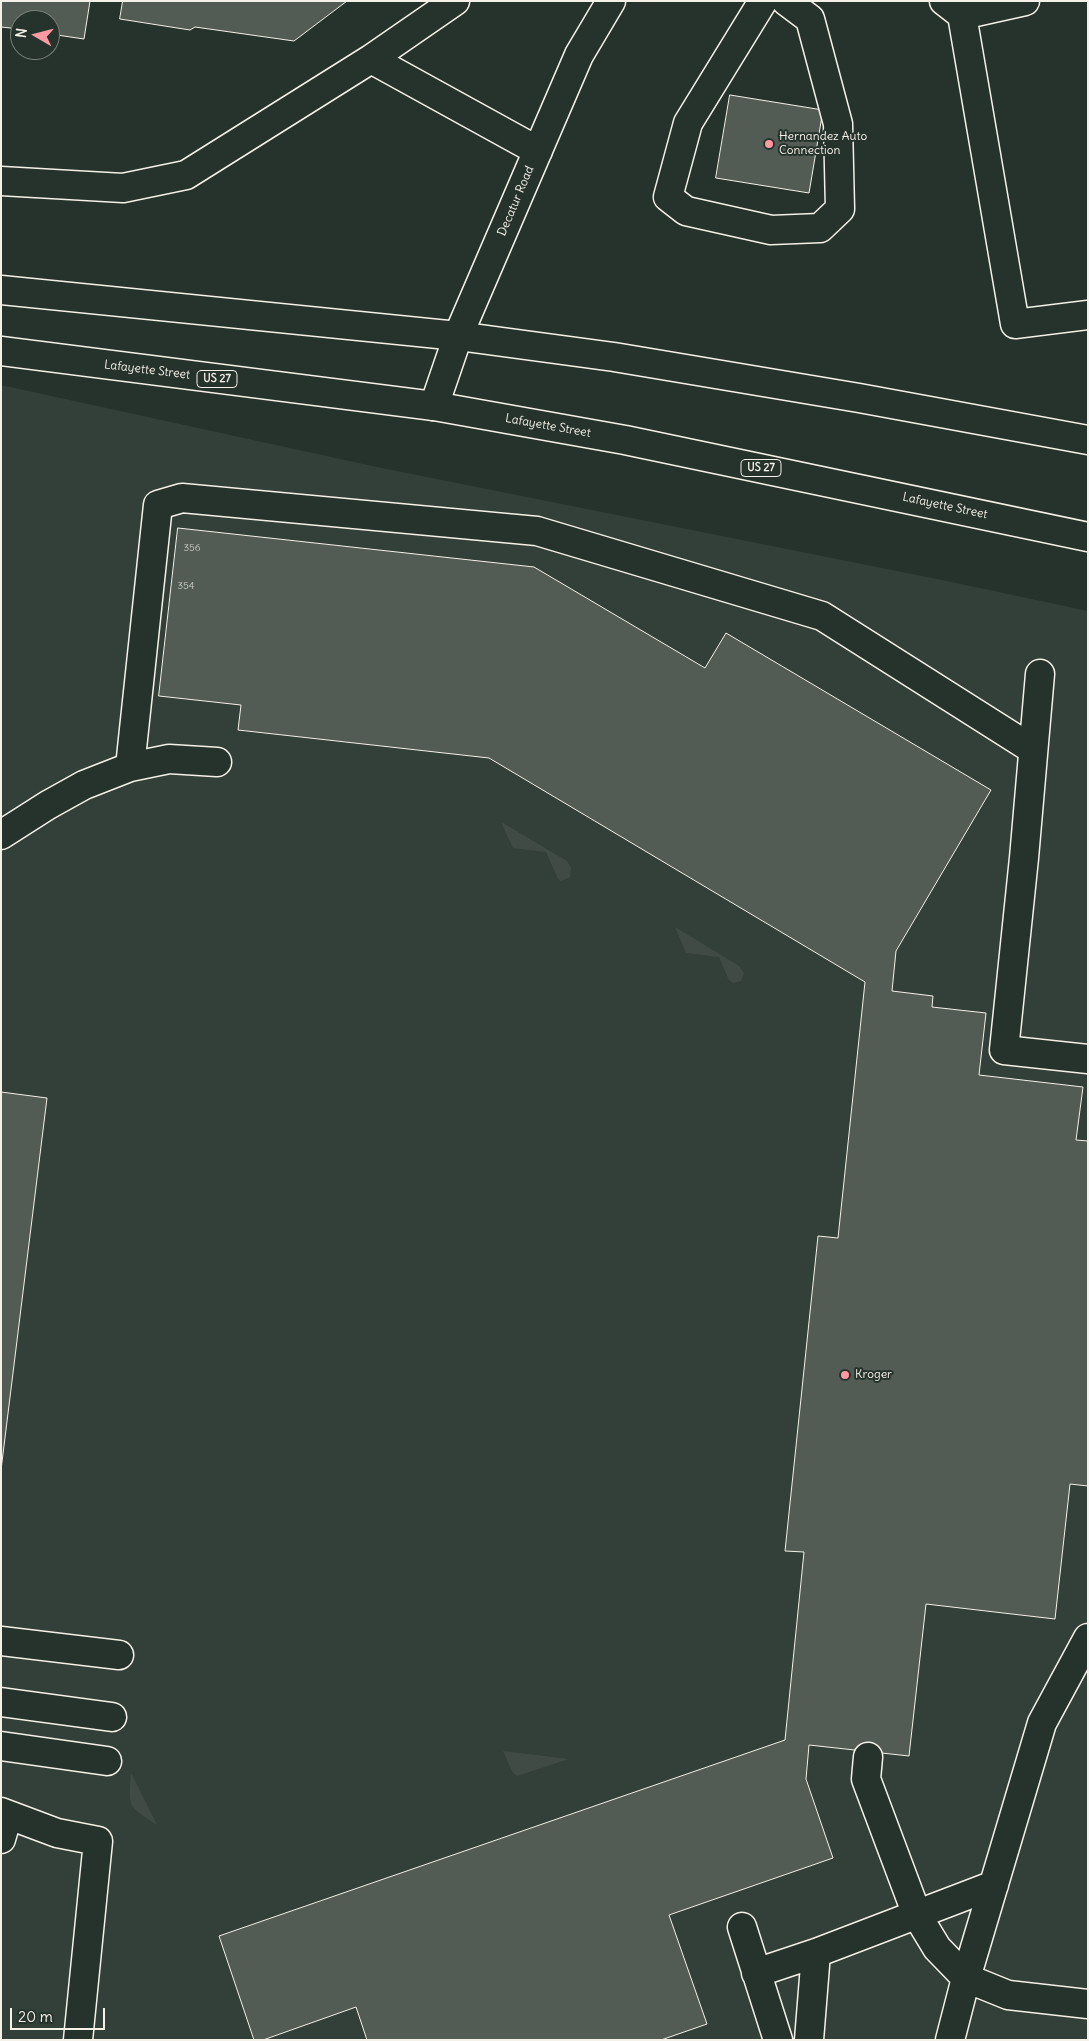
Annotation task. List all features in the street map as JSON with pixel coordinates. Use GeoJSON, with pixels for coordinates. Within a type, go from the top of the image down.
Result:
{"type":"FeatureCollection","features":[{"type":"Feature","properties":{"kind":"main road"},"geometry":{"type":"LineString","coordinates":[[1,181],[123,188],[186,175],[370,59],[456,1]]}},
{"type":"Feature","properties":{"kind":"main road","name":"Decatur Road"},"geometry":{"type":"LineString","coordinates":[[434,406],[458,336],[579,55],[611,1]]}},
{"type":"Feature","properties":{"kind":"main road"},"geometry":{"type":"LineString","coordinates":[[763,1],[688,123],[668,197],[686,211],[771,230],[820,228],[840,209],[838,124],[810,19],[786,1]]}},
{"type":"Feature","properties":{"kind":"main road"},"geometry":{"type":"LineString","coordinates":[[1025,1],[953,8],[1015,324],[1088,315]]}},
{"type":"Feature","properties":{"kind":"main road"},"geometry":{"type":"LineString","coordinates":[[370,59],[538,151]]}},
{"type":"Feature","properties":{"kind":"main road"},"geometry":{"type":"LineString","coordinates":[[1,290],[458,336],[614,358],[859,398],[1088,440]]}},
{"type":"Feature","properties":{"kind":"main road","name":"Lafayette Street"},"geometry":{"type":"LineString","coordinates":[[1,351],[434,406],[634,442],[1088,537]]}},
{"type":"Feature","properties":{"kind":"main road"},"geometry":{"type":"LineString","coordinates":[[130,767],[158,506],[182,498],[537,531],[822,616],[1032,749]]}},
{"type":"Feature","properties":{"kind":"main road"},"geometry":{"type":"LineString","coordinates":[[1040,674],[1024,858],[1004,1050],[1088,1059]]}},
{"type":"Feature","properties":{"kind":"main road"},"geometry":{"type":"LineString","coordinates":[[1,835],[84,785],[130,767],[169,759],[217,762]]}},
{"type":"Feature","properties":{"kind":"main road"},"geometry":{"type":"LineString","coordinates":[[950,2040],[966,1978],[1042,1722],[1088,1638]]}},
{"type":"Feature","properties":{"kind":"main road"},"geometry":{"type":"LineString","coordinates":[[1,1641],[119,1655]]}},
{"type":"Feature","properties":{"kind":"main road"},"geometry":{"type":"LineString","coordinates":[[1,1702],[112,1717]]}},
{"type":"Feature","properties":{"kind":"main road"},"geometry":{"type":"LineString","coordinates":[[1,1746],[107,1762]]}},
{"type":"Feature","properties":{"kind":"main road"},"geometry":{"type":"LineString","coordinates":[[868,1757],[866,1779],[917,1915],[937,1948],[966,1978],[1008,1995],[1088,2004]]}},
{"type":"Feature","properties":{"kind":"main road"},"geometry":{"type":"LineString","coordinates":[[4,1822],[98,1841],[78,2040]]}},
{"type":"Feature","properties":{"kind":"main road"},"geometry":{"type":"LineString","coordinates":[[756,1973],[816,1953],[994,1885]]}},
{"type":"Feature","properties":{"kind":"main road"},"geometry":{"type":"LineString","coordinates":[[742,1927],[778,2040]]}},
{"type":"Feature","properties":{"kind":"main road"},"geometry":{"type":"LineString","coordinates":[[809,2040],[816,1953]]}},
{"type":"Feature","properties":{"kind":"shaded area"},"geometry":{"type":"Polygon","coordinates":[[[1,385],[377,467],[1088,611],[1088,2040],[1,2040],[1,385]]]}},
{"type":"Feature","properties":{"kind":"shaded area"},"geometry":{"type":"Polygon","coordinates":[[[501,822],[567,861],[571,868],[570,877],[561,881],[558,879],[546,852],[513,848],[501,822]]]}},
{"type":"Feature","properties":{"kind":"shaded area"},"geometry":{"type":"Polygon","coordinates":[[[675,927],[739,966],[744,973],[741,981],[733,983],[729,980],[719,957],[686,953],[675,927]]]}},
{"type":"Feature","properties":{"kind":"shaded area"},"geometry":{"type":"Polygon","coordinates":[[[503,1751],[569,1759],[517,1776],[513,1773],[503,1751]]]}},
{"type":"Feature","properties":{"kind":"shaded area"},"geometry":{"type":"Polygon","coordinates":[[[131,1773],[157,1825],[140,1814],[132,1805],[130,1800],[131,1773]]]}},
{"type":"Feature","properties":{"kind":"building"},"geometry":{"type":"Polygon","coordinates":[[[1,1],[90,1],[84,39],[60,35],[60,10],[10,10],[10,28],[1,27],[1,1]]]}},
{"type":"Feature","properties":{"kind":"building"},"geometry":{"type":"Polygon","coordinates":[[[123,1],[347,1],[294,41],[195,27],[190,30],[120,19],[123,1]]]}},
{"type":"Feature","properties":{"kind":"building","name":"Hernandez Auto Connection"},"geometry":{"type":"Polygon","coordinates":[[[730,95],[823,110],[809,193],[716,178],[730,95]]]}},
{"type":"Feature","properties":{"kind":"building"},"geometry":{"type":"Polygon","coordinates":[[[178,528],[534,567],[705,668],[726,633],[991,790],[896,951],[892,991],[933,996],[932,1007],[986,1013],[979,1075],[1083,1087],[1076,1140],[1088,1141],[1088,1486],[1070,1484],[1055,1619],[926,1604],[909,1756],[809,1745],[806,1779],[833,1858],[669,1915],[707,2024],[661,2040],[367,2040],[356,2007],[263,2040],[254,2040],[219,1936],[785,1740],[804,1552],[785,1551],[818,1236],[838,1238],[865,982],[489,758],[238,730],[241,705],[159,696],[178,528]]]}},
{"type":"Feature","properties":{"kind":"building"},"geometry":{"type":"Polygon","coordinates":[[[1,1092],[47,1098],[1,1470],[1,1092]]]}},
{"type":"Feature","properties":{"kind":"place","name":"Hernandez Auto Connection"},"geometry":{"type":"Point","coordinates":[769,144]}},
{"type":"Feature","properties":{"kind":"place","name":"Kroger"},"geometry":{"type":"Point","coordinates":[845,1375]}}]}
